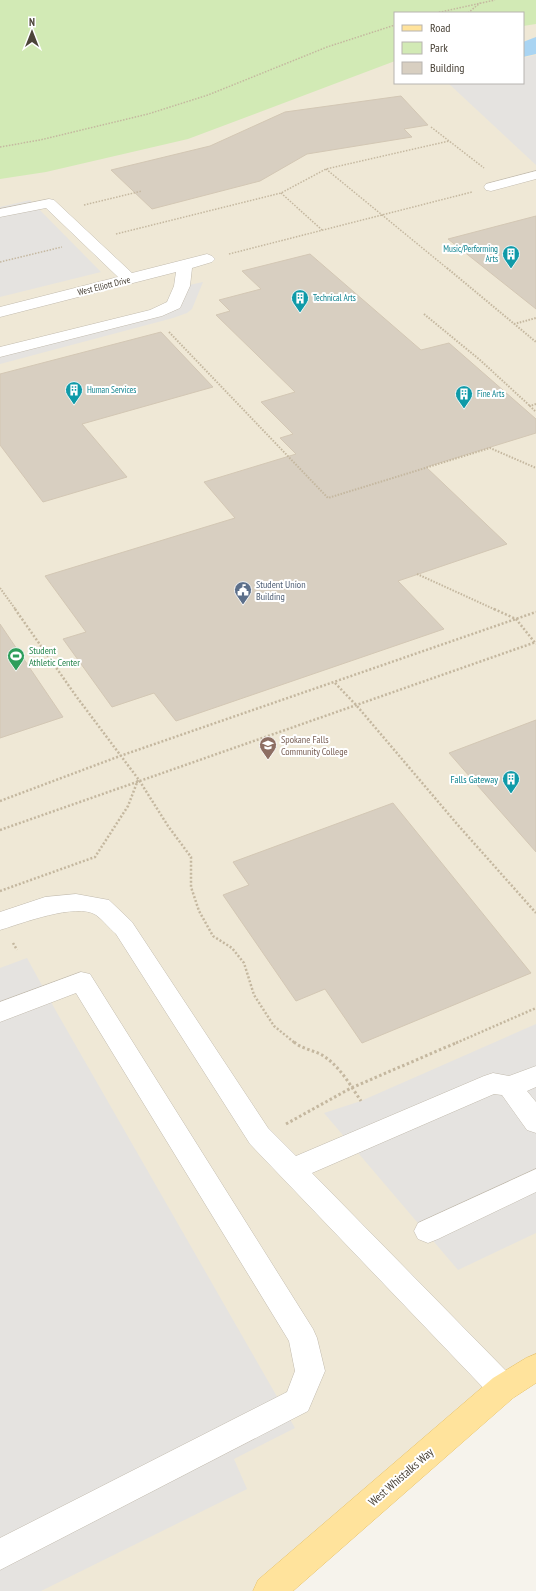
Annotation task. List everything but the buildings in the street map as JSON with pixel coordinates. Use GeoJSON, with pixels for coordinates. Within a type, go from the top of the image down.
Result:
{"type":"FeatureCollection","features":[{"type":"Feature","properties":{"kind":"main road","name":"West Whistalks Way"},"geometry":{"type":"LineString","coordinates":[[269,1591],[503,1388],[536,1367]]}},
{"type":"Feature","properties":{"kind":"street"},"geometry":{"type":"LineString","coordinates":[[492,187],[536,175]]}},
{"type":"Feature","properties":{"kind":"street"},"geometry":{"type":"LineString","coordinates":[[0,213],[49,203],[130,280]]}},
{"type":"Feature","properties":{"kind":"street","name":"West Elliott Drive"},"geometry":{"type":"LineString","coordinates":[[0,312],[130,280],[207,259]]}},
{"type":"Feature","properties":{"kind":"street"},"geometry":{"type":"LineString","coordinates":[[0,352],[156,313],[174,305],[182,286],[184,265]]}},
{"type":"Feature","properties":{"kind":"street"},"geometry":{"type":"LineString","coordinates":[[0,921],[45,906],[76,903],[101,906],[124,928],[259,1136],[503,1388]]}},
{"type":"Feature","properties":{"kind":"street"},"geometry":{"type":"LineString","coordinates":[[0,1012],[81,981],[303,1338],[310,1370],[298,1401],[0,1555]]}},
{"type":"Feature","properties":{"kind":"street"},"geometry":{"type":"LineString","coordinates":[[292,1170],[493,1083],[510,1087],[536,1076]]}},
{"type":"Feature","properties":{"kind":"street"},"geometry":{"type":"LineString","coordinates":[[510,1087],[536,1122]]}},
{"type":"Feature","properties":{"kind":"street"},"geometry":{"type":"LineString","coordinates":[[428,1231],[536,1180]]}},
{"type":"Feature","properties":{"kind":"path"},"geometry":{"type":"LineString","coordinates":[[440,12],[495,0]]}},
{"type":"Feature","properties":{"kind":"path"},"geometry":{"type":"LineString","coordinates":[[469,12],[482,2]]}},
{"type":"Feature","properties":{"kind":"path"},"geometry":{"type":"LineString","coordinates":[[0,147],[40,140],[148,114],[208,96],[327,47],[394,25]]}},
{"type":"Feature","properties":{"kind":"path"},"geometry":{"type":"LineString","coordinates":[[431,127],[490,172],[509,182]]}},
{"type":"Feature","properties":{"kind":"path"},"geometry":{"type":"LineString","coordinates":[[110,236],[281,193],[326,169],[449,141]]}},
{"type":"Feature","properties":{"kind":"path"},"geometry":{"type":"LineString","coordinates":[[326,169],[536,342]]}},
{"type":"Feature","properties":{"kind":"path"},"geometry":{"type":"LineString","coordinates":[[207,259],[492,187]]}},
{"type":"Feature","properties":{"kind":"path"},"geometry":{"type":"LineString","coordinates":[[80,206],[142,191]]}},
{"type":"Feature","properties":{"kind":"path"},"geometry":{"type":"LineString","coordinates":[[281,193],[323,230]]}},
{"type":"Feature","properties":{"kind":"path"},"geometry":{"type":"LineString","coordinates":[[0,262],[65,246]]}},
{"type":"Feature","properties":{"kind":"path"},"geometry":{"type":"LineString","coordinates":[[424,314],[480,360],[536,412]]}},
{"type":"Feature","properties":{"kind":"path"},"geometry":{"type":"LineString","coordinates":[[514,324],[536,318]]}},
{"type":"Feature","properties":{"kind":"path"},"geometry":{"type":"LineString","coordinates":[[165,327],[328,498],[490,448],[536,468]]}},
{"type":"Feature","properties":{"kind":"path"},"geometry":{"type":"LineString","coordinates":[[530,406],[536,404]]}},
{"type":"Feature","properties":{"kind":"path"},"geometry":{"type":"LineString","coordinates":[[0,830],[139,780],[536,643],[516,619],[417,574]]}},
{"type":"Feature","properties":{"kind":"path"},"geometry":{"type":"LineString","coordinates":[[0,588],[120,756],[139,780],[168,826],[190,857],[191,887],[199,911],[212,936],[232,948],[244,963],[254,995],[274,1026],[299,1046],[322,1055],[339,1069],[361,1101]]}},
{"type":"Feature","properties":{"kind":"path"},"geometry":{"type":"LineString","coordinates":[[0,801],[120,756],[536,612]]}},
{"type":"Feature","properties":{"kind":"path"},"geometry":{"type":"LineString","coordinates":[[335,682],[536,913]]}},
{"type":"Feature","properties":{"kind":"path"},"geometry":{"type":"LineString","coordinates":[[0,892],[95,857],[128,806],[139,780]]}},
{"type":"Feature","properties":{"kind":"path"},"geometry":{"type":"LineString","coordinates":[[284,1125],[351,1088],[536,1008]]}},
{"type":"Feature","properties":{"kind":"shaded area","name":"Spokane Falls Community College"},"geometry":{"type":"Polygon","coordinates":[[[536,6],[536,1367],[269,1591],[0,1591],[0,153],[394,37],[394,84],[524,84],[524,12],[536,6]]]}},
{"type":"Feature","properties":{"kind":"shaded area"},"geometry":{"type":"Polygon","coordinates":[[[536,55],[536,165],[449,84],[524,84],[524,58],[536,55]]]}},
{"type":"Feature","properties":{"kind":"shaded area"},"geometry":{"type":"Polygon","coordinates":[[[30,200],[101,272],[0,297],[0,207],[30,200]]]}},
{"type":"Feature","properties":{"kind":"shaded area"},"geometry":{"type":"Polygon","coordinates":[[[203,282],[192,309],[187,313],[0,364],[0,350],[168,305],[176,288],[203,282]]]}},
{"type":"Feature","properties":{"kind":"shaded area"},"geometry":{"type":"Polygon","coordinates":[[[27,958],[295,1428],[234,1459],[247,1489],[41,1591],[0,1591],[0,968],[27,958]]]}},
{"type":"Feature","properties":{"kind":"shaded area"},"geometry":{"type":"Polygon","coordinates":[[[536,1024],[536,1233],[458,1270],[324,1113],[361,1101],[536,1024]]]}},
{"type":"Feature","properties":{"kind":"green space"},"geometry":{"type":"Polygon","coordinates":[[[0,0],[536,0],[536,24],[524,26],[524,12],[394,12],[394,61],[188,139],[46,172],[0,179],[0,0]]]}},
{"type":"Feature","properties":{"kind":"water"},"geometry":{"type":"Polygon","coordinates":[[[536,37],[536,54],[524,57],[524,42],[536,37]]]}},
{"type":"Feature","properties":{"kind":"place","name":"Music/Performing Arts"},"geometry":{"type":"Point","coordinates":[511,269]}},
{"type":"Feature","properties":{"kind":"place","name":"Technical Arts"},"geometry":{"type":"Point","coordinates":[300,313]}},
{"type":"Feature","properties":{"kind":"place","name":"Human Services"},"geometry":{"type":"Point","coordinates":[74,405]}},
{"type":"Feature","properties":{"kind":"place","name":"Fine Arts"},"geometry":{"type":"Point","coordinates":[464,409]}},
{"type":"Feature","properties":{"kind":"place","name":"Student Union Building"},"geometry":{"type":"Point","coordinates":[243,605]}},
{"type":"Feature","properties":{"kind":"place","name":"Student Athletic Center"},"geometry":{"type":"Point","coordinates":[16,671]}},
{"type":"Feature","properties":{"kind":"place","name":"Spokane Falls Community College"},"geometry":{"type":"Point","coordinates":[268,760]}},
{"type":"Feature","properties":{"kind":"place","name":"Falls Gateway"},"geometry":{"type":"Point","coordinates":[511,794]}}]}
